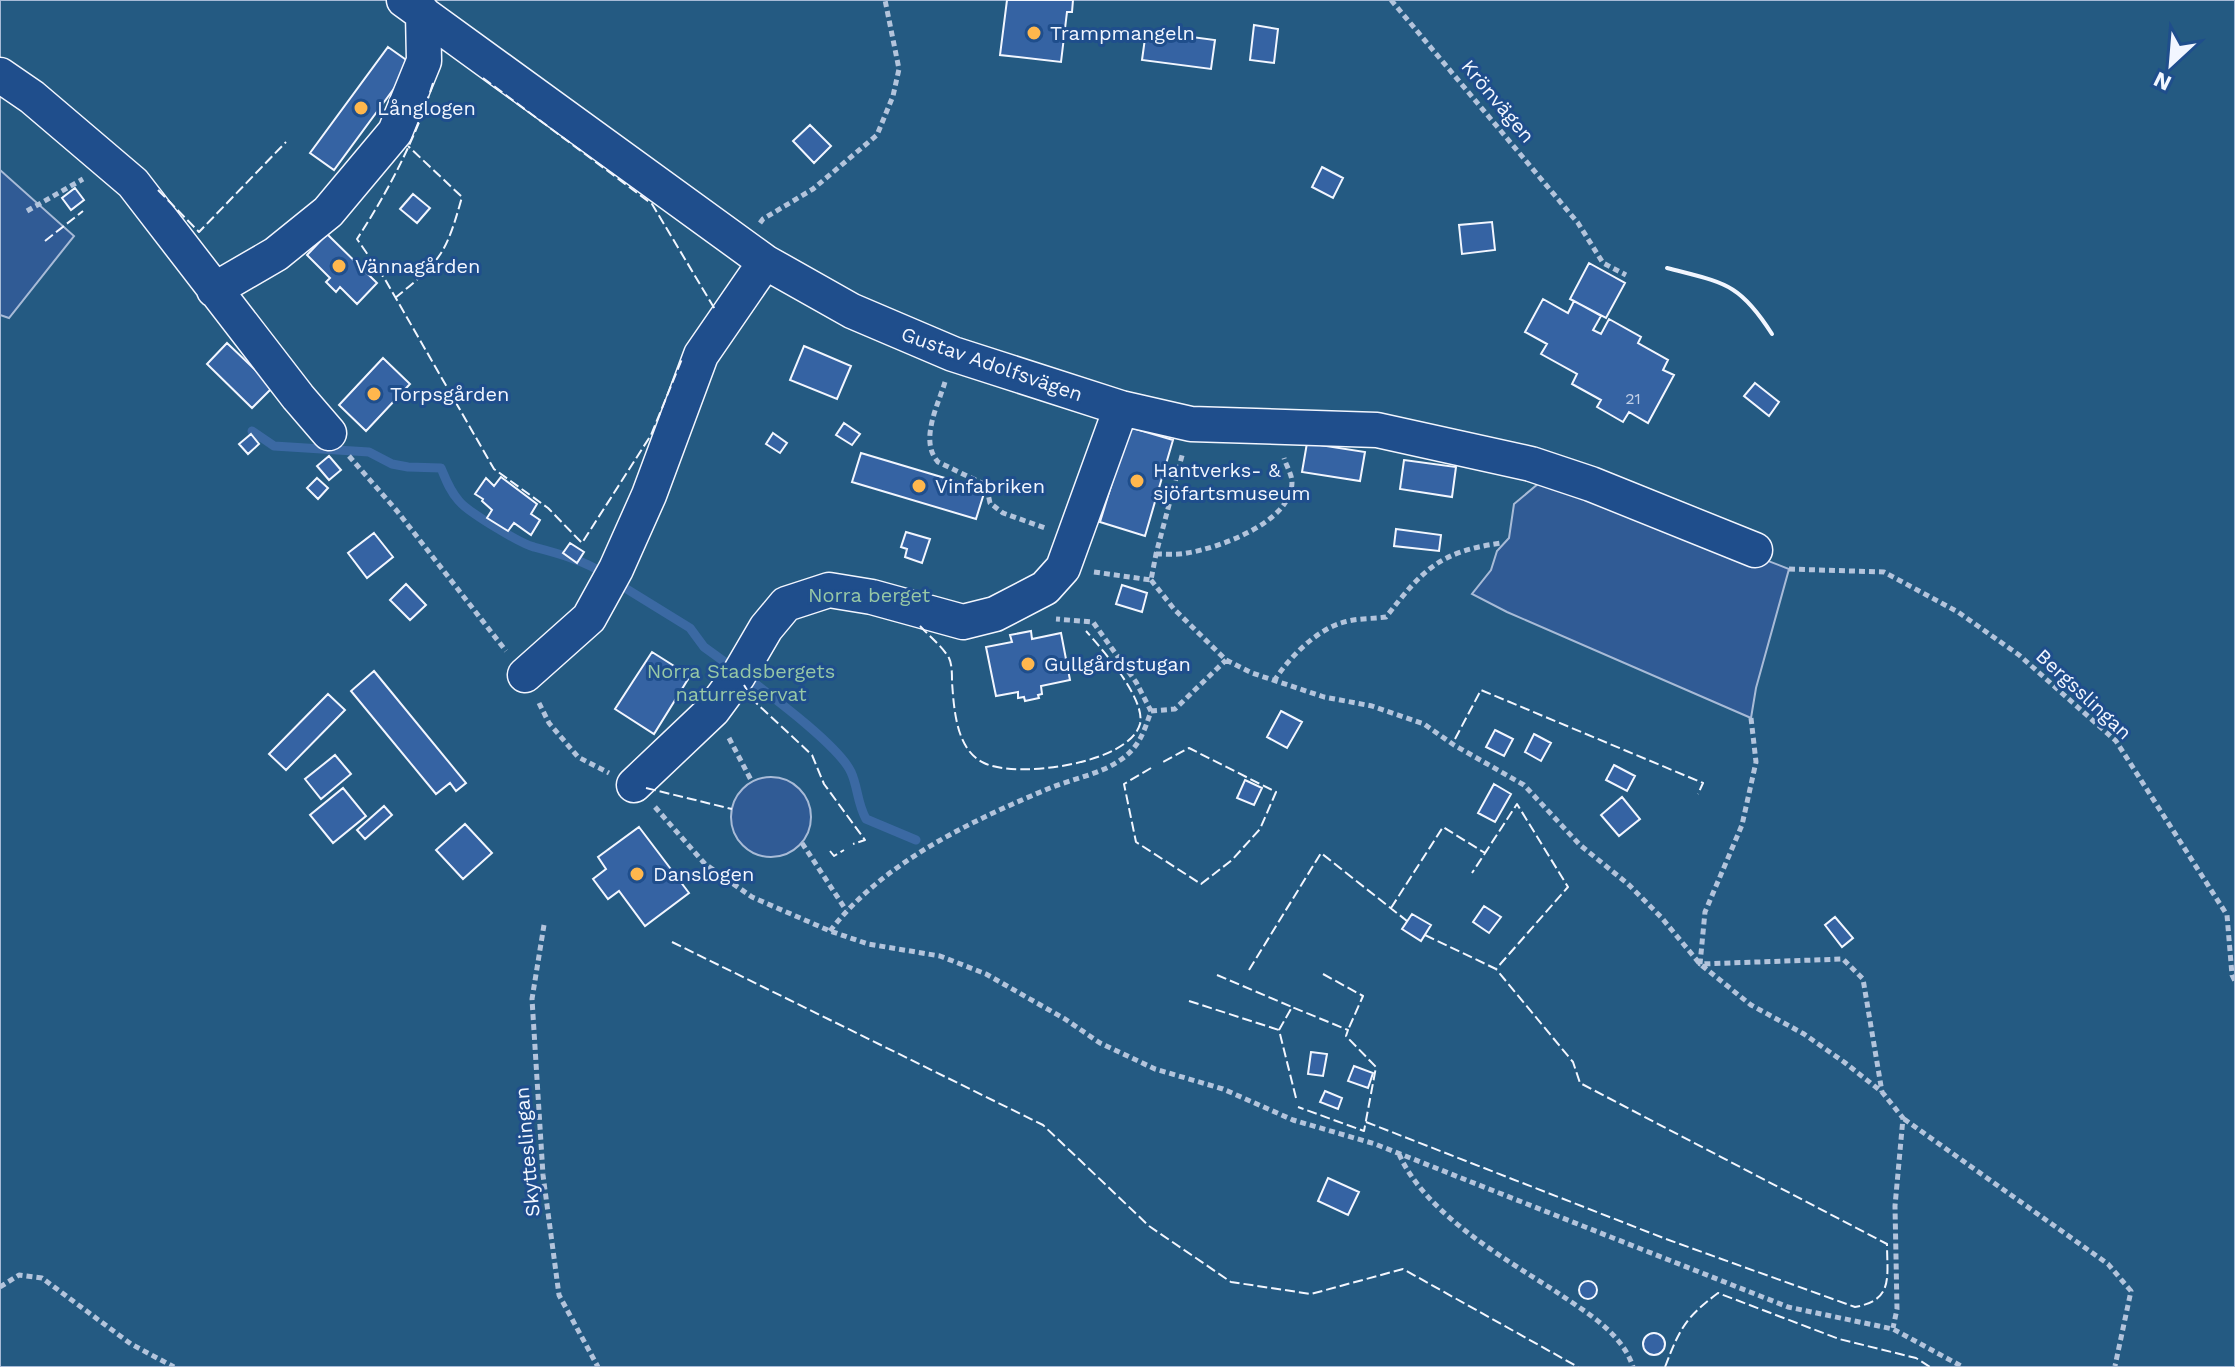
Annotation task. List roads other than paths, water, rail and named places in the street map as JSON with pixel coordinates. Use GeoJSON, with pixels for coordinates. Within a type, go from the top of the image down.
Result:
{"type":"FeatureCollection","features":[{"type":"Feature","properties":{"kind":"street","name":"Gustav Adolfsvägen"},"geometry":{"type":"LineString","coordinates":[[414,7],[756,254],[852,311],[953,354],[1121,408],[1191,424],[1377,430],[1531,464],[1591,484],[1755,550]]}},
{"type":"Feature","properties":{"kind":"street"},"geometry":{"type":"LineString","coordinates":[[214,290],[276,254],[328,212],[395,132],[424,61],[414,7]]}},
{"type":"Feature","properties":{"kind":"street"},"geometry":{"type":"LineString","coordinates":[[0,75],[32,97],[133,183],[329,433]]}},
{"type":"Feature","properties":{"kind":"street"},"geometry":{"type":"LineString","coordinates":[[525,675],[589,618],[609,583],[649,495],[701,355],[756,254]]}},
{"type":"Feature","properties":{"kind":"street"},"geometry":{"type":"LineString","coordinates":[[634,785],[713,710],[778,611],[786,604],[829,590],[872,597],[963,622],[995,614],[1045,588],[1069,554],[1121,408]]}},
{"type":"Feature","properties":{"kind":"waterway"},"geometry":{"type":"LineString","coordinates":[[252,431],[274,446],[369,452],[392,464],[441,468],[456,497],[483,520],[527,545],[580,561],[605,574]]}},
{"type":"Feature","properties":{"kind":"waterway"},"geometry":{"type":"LineString","coordinates":[[617,583],[690,628],[704,647],[733,668]]}},
{"type":"Feature","properties":{"kind":"waterway"},"geometry":{"type":"LineString","coordinates":[[745,676],[803,721],[844,761],[851,772],[866,819],[916,840]]}},
{"type":"Feature","properties":{"kind":"place","name":"Trampmangeln"},"geometry":{"type":"Point","coordinates":[1034,33]}},
{"type":"Feature","properties":{"kind":"place","name":"Långlogen"},"geometry":{"type":"Point","coordinates":[361,108]}},
{"type":"Feature","properties":{"kind":"place","name":"Vännagården"},"geometry":{"type":"Point","coordinates":[339,266]}},
{"type":"Feature","properties":{"kind":"place","name":"Torpsgården"},"geometry":{"type":"Point","coordinates":[374,394]}},
{"type":"Feature","properties":{"kind":"place","name":"Hantverks- & sjöfartsmuseum"},"geometry":{"type":"Point","coordinates":[1137,481]}},
{"type":"Feature","properties":{"kind":"place","name":"Vinfabriken"},"geometry":{"type":"Point","coordinates":[919,486]}},
{"type":"Feature","properties":{"kind":"place","name":"Gullgårdstugan"},"geometry":{"type":"Point","coordinates":[1028,664]}},
{"type":"Feature","properties":{"kind":"place","name":"Danslogen"},"geometry":{"type":"Point","coordinates":[637,874]}},
{"type":"Feature","properties":{"kind":"park label","name":"Norra berget"},"geometry":{"type":"Point","coordinates":[869,595]}},
{"type":"Feature","properties":{"kind":"park label","name":"Norra Stadsbergets naturreservat"},"geometry":{"type":"Point","coordinates":[741,682]}}]}
